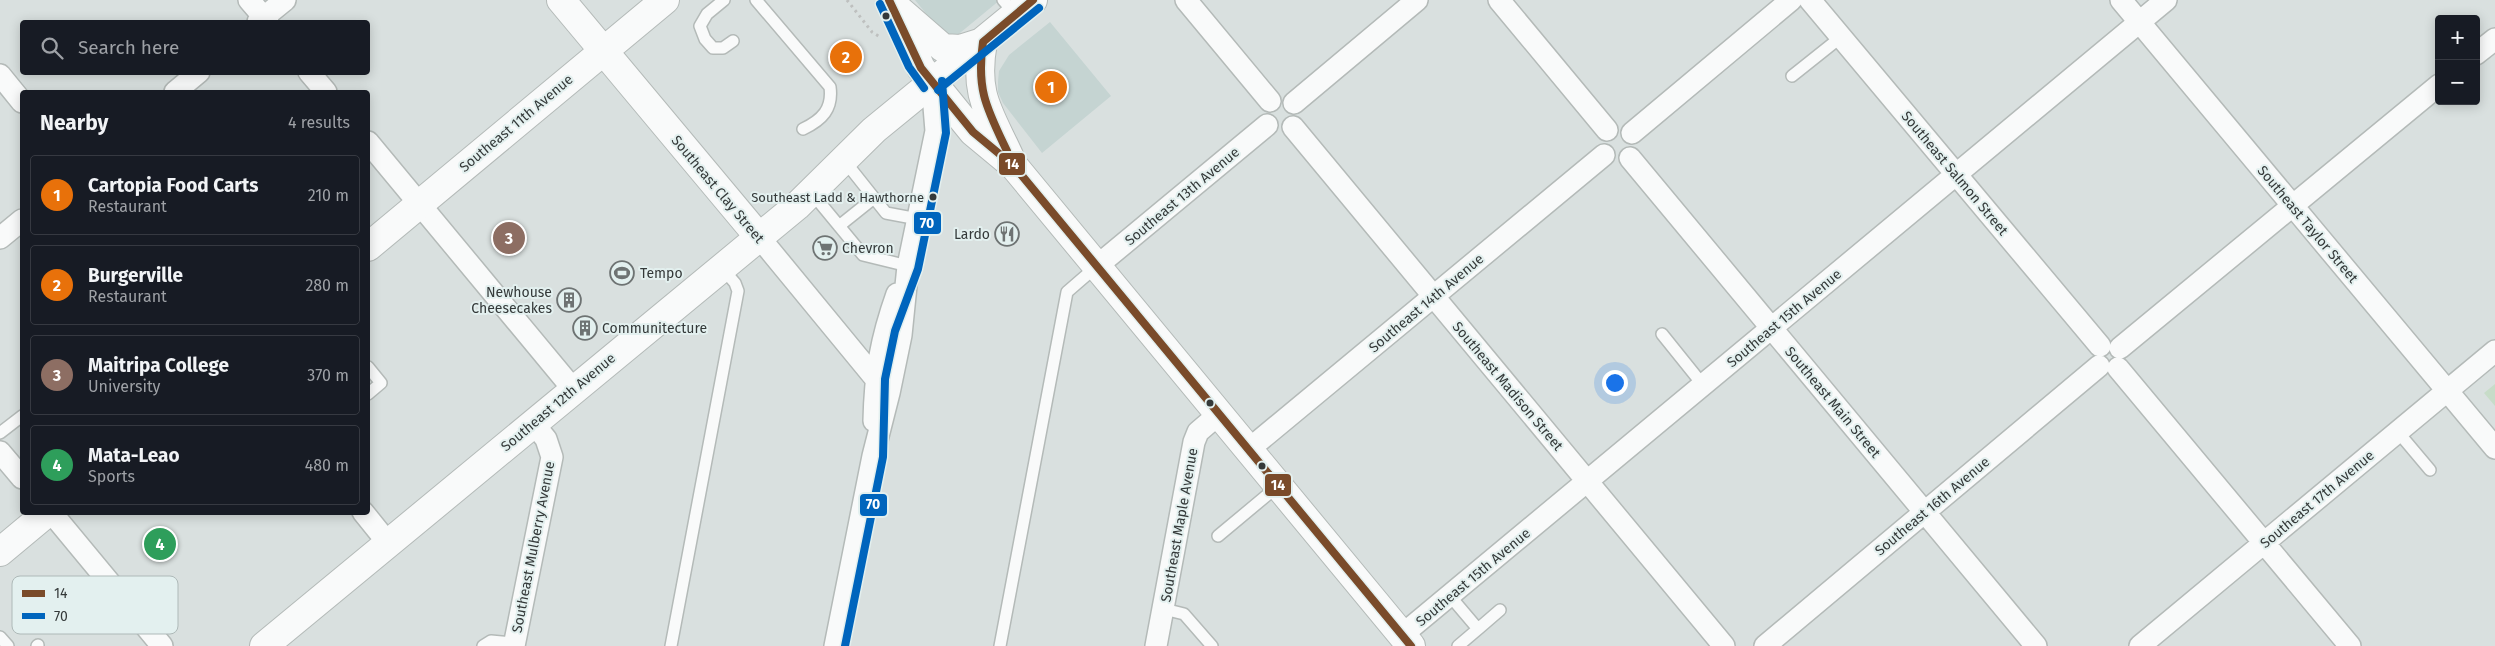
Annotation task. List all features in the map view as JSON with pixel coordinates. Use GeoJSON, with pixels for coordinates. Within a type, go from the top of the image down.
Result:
{"type":"FeatureCollection","features":[{"type":"Feature","properties":{"kind":"main road","name":"Southeast Clay Street"},"geometry":{"type":"LineString","coordinates":[[561,0],[759,237]]}},
{"type":"Feature","properties":{"kind":"main road","name":"Southeast 11th Avenue"},"geometry":{"type":"LineString","coordinates":[[370,245],[665,0]]}},
{"type":"Feature","properties":{"kind":"main road"},"geometry":{"type":"LineString","coordinates":[[892,1],[943,48],[960,49],[983,42],[979,66],[980,88],[983,101],[1014,166]]}},
{"type":"Feature","properties":{"kind":"main road"},"geometry":{"type":"LineString","coordinates":[[892,1],[918,62],[932,82],[973,132],[1014,166],[1406,641]]}},
{"type":"Feature","properties":{"kind":"main road","name":"Southeast 12th Avenue"},"geometry":{"type":"LineString","coordinates":[[264,646],[759,237],[932,82],[983,42],[1017,5]]}},
{"type":"Feature","properties":{"kind":"main road"},"geometry":{"type":"LineString","coordinates":[[0,552],[45,515]]}},
{"type":"Feature","properties":{"kind":"street"},"geometry":{"type":"LineString","coordinates":[[249,0],[262,20]]}},
{"type":"Feature","properties":{"kind":"street"},"geometry":{"type":"LineString","coordinates":[[264,20],[285,0]]}},
{"type":"Feature","properties":{"kind":"street"},"geometry":{"type":"LineString","coordinates":[[1186,0],[1270,101]]}},
{"type":"Feature","properties":{"kind":"street"},"geometry":{"type":"LineString","coordinates":[[1294,103],[1417,0]]}},
{"type":"Feature","properties":{"kind":"street"},"geometry":{"type":"LineString","coordinates":[[1499,0],[1607,130]]}},
{"type":"Feature","properties":{"kind":"street"},"geometry":{"type":"LineString","coordinates":[[1632,133],[1790,0]]}},
{"type":"Feature","properties":{"kind":"street","name":"Southeast Salmon Street"},"geometry":{"type":"LineString","coordinates":[[1810,0],[2350,646]]}},
{"type":"Feature","properties":{"kind":"street","name":"Southeast Taylor Street"},"geometry":{"type":"LineString","coordinates":[[2121,0],[2495,448]]}},
{"type":"Feature","properties":{"kind":"street","name":"Southeast 15th Avenue"},"geometry":{"type":"LineString","coordinates":[[1406,641],[1450,596],[2166,0]]}},
{"type":"Feature","properties":{"kind":"street"},"geometry":{"type":"LineString","coordinates":[[2480,51],[2495,39]]}},
{"type":"Feature","properties":{"kind":"street"},"geometry":{"type":"LineString","coordinates":[[0,75],[20,100]]}},
{"type":"Feature","properties":{"kind":"street"},"geometry":{"type":"LineString","coordinates":[[177,90],[195,75]]}},
{"type":"Feature","properties":{"kind":"street"},"geometry":{"type":"LineString","coordinates":[[312,75],[324,90]]}},
{"type":"Feature","properties":{"kind":"street"},"geometry":{"type":"LineString","coordinates":[[835,646],[873,456],[890,393],[901,335],[908,266],[936,131],[932,82]]}},
{"type":"Feature","properties":{"kind":"street","name":"Southeast 16th Avenue"},"geometry":{"type":"LineString","coordinates":[[1765,646],[2109,357],[2435,88]]}},
{"type":"Feature","properties":{"kind":"street"},"geometry":{"type":"LineString","coordinates":[[1283,97],[1294,103],[1298,115],[1292,127],[1280,132],[1267,125],[1263,111],[1270,101],[1283,97]]}},
{"type":"Feature","properties":{"kind":"street","name":"Southeast 13th Avenue"},"geometry":{"type":"LineString","coordinates":[[1096,266],[1267,125]]}},
{"type":"Feature","properties":{"kind":"street","name":"Southeast Madison Street"},"geometry":{"type":"LineString","coordinates":[[1292,127],[1724,646]]}},
{"type":"Feature","properties":{"kind":"street"},"geometry":{"type":"LineString","coordinates":[[1621,127],[1632,133],[1637,146],[1630,158],[1617,163],[1604,155],[1600,144],[1607,130],[1621,127]]}},
{"type":"Feature","properties":{"kind":"street"},"geometry":{"type":"LineString","coordinates":[[370,144],[573,389]]}},
{"type":"Feature","properties":{"kind":"street","name":"Southeast 14th Avenue"},"geometry":{"type":"LineString","coordinates":[[1248,450],[1604,155]]}},
{"type":"Feature","properties":{"kind":"street","name":"Southeast Main Street"},"geometry":{"type":"LineString","coordinates":[[1630,158],[2036,646]]}},
{"type":"Feature","properties":{"kind":"street"},"geometry":{"type":"LineString","coordinates":[[0,238],[20,222]]}},
{"type":"Feature","properties":{"kind":"street","name":"Southeast Clay Street"},"geometry":{"type":"LineString","coordinates":[[759,237],[875,378]]}},
{"type":"Feature","properties":{"kind":"street"},"geometry":{"type":"LineString","coordinates":[[873,456],[875,378],[885,328],[908,266]]}},
{"type":"Feature","properties":{"kind":"street","name":"Southeast 17th Avenue"},"geometry":{"type":"LineString","coordinates":[[2140,646],[2495,351]]}},
{"type":"Feature","properties":{"kind":"street","name":"Southeast Maple Avenue"},"geometry":{"type":"LineString","coordinates":[[1156,646],[1194,442],[1198,432],[1219,414]]}},
{"type":"Feature","properties":{"kind":"street","name":"Southeast Mulberry Avenue"},"geometry":{"type":"LineString","coordinates":[[514,644],[552,457],[546,439],[533,423]]}},
{"type":"Feature","properties":{"kind":"street"},"geometry":{"type":"LineString","coordinates":[[0,452],[20,476]]}},
{"type":"Feature","properties":{"kind":"street"},"geometry":{"type":"LineString","coordinates":[[52,515],[103,576]]}},
{"type":"Feature","properties":{"kind":"street"},"geometry":{"type":"LineString","coordinates":[[365,515],[388,543]]}},
{"type":"Feature","properties":{"kind":"street"},"geometry":{"type":"LineString","coordinates":[[152,634],[162,646]]}},
{"type":"Feature","properties":{"kind":"lane"},"geometry":{"type":"LineString","coordinates":[[724,0],[707,14],[700,26],[705,39],[713,48],[723,48],[733,41]]}},
{"type":"Feature","properties":{"kind":"lane"},"geometry":{"type":"LineString","coordinates":[[756,0],[830,87],[832,99],[824,116],[803,129]]}},
{"type":"Feature","properties":{"kind":"lane"},"geometry":{"type":"LineString","coordinates":[[1792,76],[1841,37]]}},
{"type":"Feature","properties":{"kind":"lane"},"geometry":{"type":"LineString","coordinates":[[843,160],[886,213],[918,220]]}},
{"type":"Feature","properties":{"kind":"lane"},"geometry":{"type":"LineString","coordinates":[[811,192],[863,255],[908,266]]}},
{"type":"Feature","properties":{"kind":"lane"},"geometry":{"type":"LineString","coordinates":[[839,226],[874,198]]}},
{"type":"Feature","properties":{"kind":"lane"},"geometry":{"type":"LineString","coordinates":[[1000,646],[1067,292],[1096,266]]}},
{"type":"Feature","properties":{"kind":"lane"},"geometry":{"type":"LineString","coordinates":[[671,646],[738,291],[735,283],[722,268]]}},
{"type":"Feature","properties":{"kind":"lane"},"geometry":{"type":"LineString","coordinates":[[1662,334],[1703,385]]}},
{"type":"Feature","properties":{"kind":"lane"},"geometry":{"type":"LineString","coordinates":[[370,369],[381,383],[370,392]]}},
{"type":"Feature","properties":{"kind":"lane"},"geometry":{"type":"LineString","coordinates":[[0,433],[20,418]]}},
{"type":"Feature","properties":{"kind":"lane"},"geometry":{"type":"LineString","coordinates":[[2398,432],[2430,470]]}},
{"type":"Feature","properties":{"kind":"lane"},"geometry":{"type":"LineString","coordinates":[[1218,536],[1278,486]]}},
{"type":"Feature","properties":{"kind":"lane"},"geometry":{"type":"LineString","coordinates":[[1450,596],[1478,629]]}},
{"type":"Feature","properties":{"kind":"lane"},"geometry":{"type":"LineString","coordinates":[[1164,609],[1184,614],[1212,646]]}},
{"type":"Feature","properties":{"kind":"lane"},"geometry":{"type":"LineString","coordinates":[[1458,646],[1500,610]]}},
{"type":"Feature","properties":{"kind":"lane"},"geometry":{"type":"LineString","coordinates":[[0,637],[8,646]]}},
{"type":"Feature","properties":{"kind":"lane"},"geometry":{"type":"LineString","coordinates":[[483,646],[491,641],[514,644]]}},
{"type":"Feature","properties":{"kind":"shaded area"},"geometry":{"type":"Polygon","coordinates":[[[915,0],[1000,0],[949,42],[915,0]]]}},
{"type":"Feature","properties":{"kind":"shaded area"},"geometry":{"type":"Polygon","coordinates":[[[1050,22],[1111,96],[1042,153],[1003,103],[998,92],[998,81],[999,71],[1009,55],[1050,22]]]}},
{"type":"Feature","properties":{"kind":"green space"},"geometry":{"type":"Polygon","coordinates":[[[2495,384],[2495,406],[2484,393],[2495,384]]]}},
{"type":"Feature","properties":{"kind":"transit line","name":"14"},"geometry":{"type":"LineString","coordinates":[[889,0],[921,68],[973,132],[1014,166],[1411,646]]}},
{"type":"Feature","properties":{"kind":"transit line","name":"14"},"geometry":{"type":"LineString","coordinates":[[1007,151],[989,111],[982,87],[981,59],[983,42],[1033,0]]}},
{"type":"Feature","properties":{"kind":"transit line","name":"70"},"geometry":{"type":"LineString","coordinates":[[880,4],[909,67],[924,88]]}},
{"type":"Feature","properties":{"kind":"transit line","name":"70"},"geometry":{"type":"LineString","coordinates":[[938,90],[1039,8]]}},
{"type":"Feature","properties":{"kind":"transit line","name":"70"},"geometry":{"type":"LineString","coordinates":[[845,646],[883,457],[885,379],[895,331],[918,269],[946,133],[942,81]]}},
{"type":"Feature","properties":{"kind":"place","name":"Burgerville"},"geometry":{"type":"Point","coordinates":[846,57]}},
{"type":"Feature","properties":{"kind":"place","name":"Cartopia Food Carts"},"geometry":{"type":"Point","coordinates":[1051,87]}},
{"type":"Feature","properties":{"kind":"place","name":"Southeast Ladd & Hawthorne"},"geometry":{"type":"Point","coordinates":[933,197]}},
{"type":"Feature","properties":{"kind":"place","name":"Lardo"},"geometry":{"type":"Point","coordinates":[1007,234]}},
{"type":"Feature","properties":{"kind":"place","name":"Maitripa College"},"geometry":{"type":"Point","coordinates":[509,238]}},
{"type":"Feature","properties":{"kind":"place","name":"Chevron"},"geometry":{"type":"Point","coordinates":[825,248]}},
{"type":"Feature","properties":{"kind":"place","name":"Tempo"},"geometry":{"type":"Point","coordinates":[622,273]}},
{"type":"Feature","properties":{"kind":"place","name":"Newhouse Cheesecakes"},"geometry":{"type":"Point","coordinates":[569,300]}},
{"type":"Feature","properties":{"kind":"place","name":"Communitecture"},"geometry":{"type":"Point","coordinates":[585,328]}},
{"type":"Feature","properties":{"kind":"place","name":"Mata-Leao"},"geometry":{"type":"Point","coordinates":[160,544]}}]}
